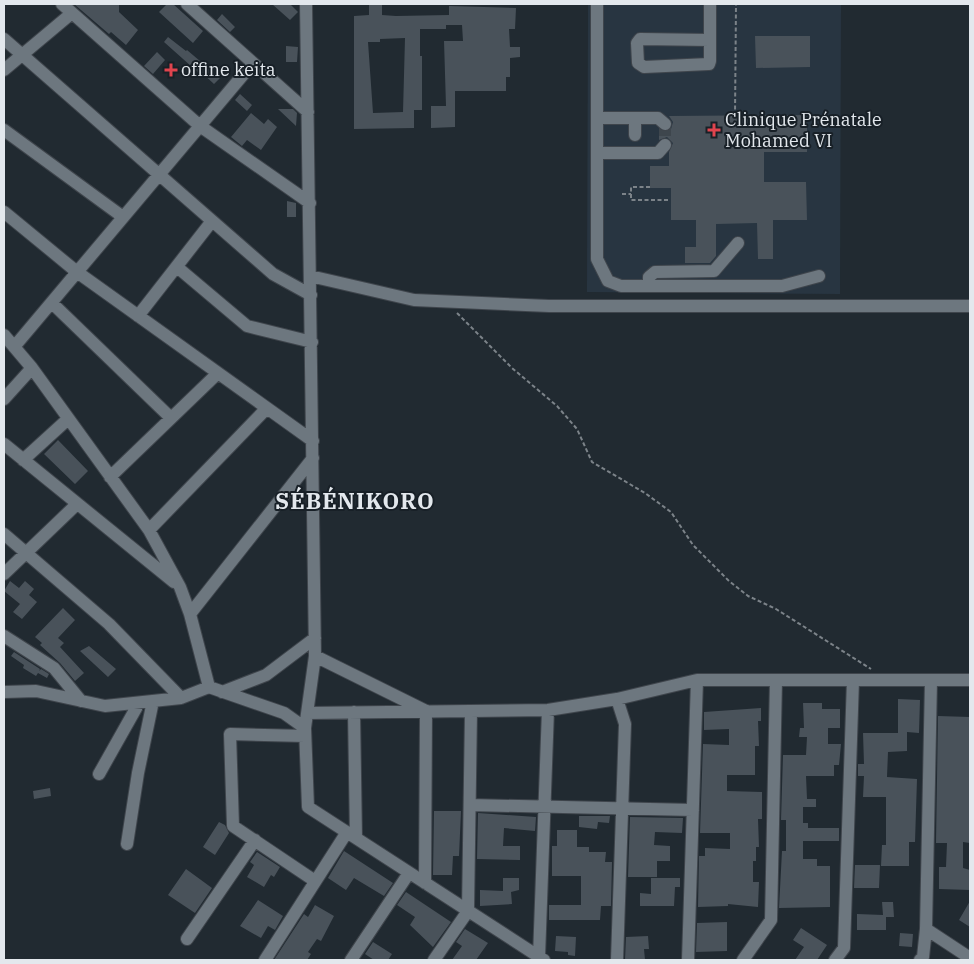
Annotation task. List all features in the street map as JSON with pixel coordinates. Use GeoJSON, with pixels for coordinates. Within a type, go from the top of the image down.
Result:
{"type":"FeatureCollection","features":[{"type":"Feature","properties":{"kind":"street"},"geometry":{"type":"LineString","coordinates":[[62,4],[200,126],[310,203]]}},
{"type":"Feature","properties":{"kind":"street"},"geometry":{"type":"LineString","coordinates":[[187,4],[308,112]]}},
{"type":"Feature","properties":{"kind":"street"},"geometry":{"type":"LineString","coordinates":[[306,4],[315,638],[315,656],[305,732],[308,807],[468,911],[536,958]]}},
{"type":"Feature","properties":{"kind":"street"},"geometry":{"type":"LineString","coordinates":[[597,4],[597,259],[608,281],[614,285],[782,286],[819,276]]}},
{"type":"Feature","properties":{"kind":"street"},"geometry":{"type":"LineString","coordinates":[[710,4],[710,40],[710,61],[707,66],[644,67],[638,63],[637,44],[640,39],[710,40]]}},
{"type":"Feature","properties":{"kind":"street"},"geometry":{"type":"LineString","coordinates":[[4,70],[72,13]]}},
{"type":"Feature","properties":{"kind":"street"},"geometry":{"type":"LineString","coordinates":[[4,39],[273,274],[311,295]]}},
{"type":"Feature","properties":{"kind":"street"},"geometry":{"type":"LineString","coordinates":[[14,347],[253,63]]}},
{"type":"Feature","properties":{"kind":"street"},"geometry":{"type":"LineString","coordinates":[[597,118],[658,118],[665,124]]}},
{"type":"Feature","properties":{"kind":"street"},"geometry":{"type":"LineString","coordinates":[[635,118],[635,135]]}},
{"type":"Feature","properties":{"kind":"street"},"geometry":{"type":"LineString","coordinates":[[4,130],[123,217]]}},
{"type":"Feature","properties":{"kind":"street"},"geometry":{"type":"LineString","coordinates":[[597,153],[658,153],[665,145]]}},
{"type":"Feature","properties":{"kind":"street"},"geometry":{"type":"LineString","coordinates":[[4,212],[77,272],[313,441]]}},
{"type":"Feature","properties":{"kind":"street"},"geometry":{"type":"LineString","coordinates":[[138,316],[212,221]]}},
{"type":"Feature","properties":{"kind":"street"},"geometry":{"type":"LineString","coordinates":[[649,286],[649,277],[655,272],[714,271],[738,243]]}},
{"type":"Feature","properties":{"kind":"street"},"geometry":{"type":"LineString","coordinates":[[176,267],[247,326],[312,342]]}},
{"type":"Feature","properties":{"kind":"street"},"geometry":{"type":"LineString","coordinates":[[310,276],[414,300],[447,302],[549,306],[970,306]]}},
{"type":"Feature","properties":{"kind":"street"},"geometry":{"type":"LineString","coordinates":[[52,303],[171,418]]}},
{"type":"Feature","properties":{"kind":"street"},"geometry":{"type":"LineString","coordinates":[[4,336],[32,368],[148,530],[180,586],[190,614],[209,687]]}},
{"type":"Feature","properties":{"kind":"street"},"geometry":{"type":"LineString","coordinates":[[4,399],[32,368]]}},
{"type":"Feature","properties":{"kind":"street"},"geometry":{"type":"LineString","coordinates":[[110,477],[218,373]]}},
{"type":"Feature","properties":{"kind":"street"},"geometry":{"type":"LineString","coordinates":[[148,530],[267,408]]}},
{"type":"Feature","properties":{"kind":"street"},"geometry":{"type":"LineString","coordinates":[[23,460],[68,419]]}},
{"type":"Feature","properties":{"kind":"street"},"geometry":{"type":"LineString","coordinates":[[4,444],[180,586]]}},
{"type":"Feature","properties":{"kind":"street"},"geometry":{"type":"LineString","coordinates":[[190,614],[313,458]]}},
{"type":"Feature","properties":{"kind":"street"},"geometry":{"type":"LineString","coordinates":[[4,574],[78,504]]}},
{"type":"Feature","properties":{"kind":"street"},"geometry":{"type":"LineString","coordinates":[[4,534],[109,624],[181,698]]}},
{"type":"Feature","properties":{"kind":"street"},"geometry":{"type":"LineString","coordinates":[[4,636],[54,668],[80,701]]}},
{"type":"Feature","properties":{"kind":"street"},"geometry":{"type":"LineString","coordinates":[[222,692],[266,675],[315,638]]}},
{"type":"Feature","properties":{"kind":"street"},"geometry":{"type":"LineString","coordinates":[[315,656],[426,711]]}},
{"type":"Feature","properties":{"kind":"street"},"geometry":{"type":"LineString","coordinates":[[307,713],[548,710],[617,699],[697,680],[970,680]]}},
{"type":"Feature","properties":{"kind":"street"},"geometry":{"type":"LineString","coordinates":[[688,960],[697,680]]}},
{"type":"Feature","properties":{"kind":"street"},"geometry":{"type":"LineString","coordinates":[[743,960],[771,920],[776,680]]}},
{"type":"Feature","properties":{"kind":"street"},"geometry":{"type":"LineString","coordinates":[[835,960],[844,948],[853,680]]}},
{"type":"Feature","properties":{"kind":"street"},"geometry":{"type":"LineString","coordinates":[[920,960],[926,929],[931,680]]}},
{"type":"Feature","properties":{"kind":"street"},"geometry":{"type":"LineString","coordinates":[[4,692],[36,691],[105,706],[181,698],[209,687],[284,713],[305,732]]}},
{"type":"Feature","properties":{"kind":"street"},"geometry":{"type":"LineString","coordinates":[[617,699],[625,724],[617,960]]}},
{"type":"Feature","properties":{"kind":"street"},"geometry":{"type":"LineString","coordinates":[[127,844],[138,772],[153,701]]}},
{"type":"Feature","properties":{"kind":"street"},"geometry":{"type":"LineString","coordinates":[[99,774],[139,702]]}},
{"type":"Feature","properties":{"kind":"street"},"geometry":{"type":"LineString","coordinates":[[536,958],[546,807],[548,710]]}},
{"type":"Feature","properties":{"kind":"street"},"geometry":{"type":"LineString","coordinates":[[425,883],[426,711]]}},
{"type":"Feature","properties":{"kind":"street"},"geometry":{"type":"LineString","coordinates":[[434,960],[468,911],[471,711]]}},
{"type":"Feature","properties":{"kind":"street"},"geometry":{"type":"LineString","coordinates":[[265,960],[315,882],[351,835],[354,712]]}},
{"type":"Feature","properties":{"kind":"street"},"geometry":{"type":"LineString","coordinates":[[305,732],[230,734],[233,826],[315,882]]}},
{"type":"Feature","properties":{"kind":"street"},"geometry":{"type":"LineString","coordinates":[[471,805],[693,810]]}},
{"type":"Feature","properties":{"kind":"street"},"geometry":{"type":"LineString","coordinates":[[187,939],[254,840]]}},
{"type":"Feature","properties":{"kind":"street"},"geometry":{"type":"LineString","coordinates":[[351,960],[409,872]]}},
{"type":"Feature","properties":{"kind":"street"},"geometry":{"type":"LineString","coordinates":[[926,929],[970,958]]}},
{"type":"Feature","properties":{"kind":"path"},"geometry":{"type":"LineString","coordinates":[[735,116],[736,4]]}},
{"type":"Feature","properties":{"kind":"path"},"geometry":{"type":"LineString","coordinates":[[650,188],[631,187],[631,200],[670,200]]}},
{"type":"Feature","properties":{"kind":"path"},"geometry":{"type":"LineString","coordinates":[[622,194],[631,194]]}},
{"type":"Feature","properties":{"kind":"path"},"geometry":{"type":"LineString","coordinates":[[447,302],[492,349],[556,406],[577,429],[592,462],[645,493],[671,512],[693,545],[729,581],[748,596],[776,609],[889,680]]}},
{"type":"Feature","properties":{"kind":"shaded area","name":"Clinique Prénatale Mohamed VI"},"geometry":{"type":"Polygon","coordinates":[[[588,4],[841,4],[840,294],[587,292],[588,4]]]}},
{"type":"Feature","properties":{"kind":"building"},"geometry":{"type":"Polygon","coordinates":[[[74,4],[119,4],[119,12],[138,30],[126,45],[111,32],[109,34],[74,4]]]}},
{"type":"Feature","properties":{"kind":"building"},"geometry":{"type":"Polygon","coordinates":[[[167,4],[173,4],[203,31],[193,43],[159,12],[167,4]]]}},
{"type":"Feature","properties":{"kind":"building"},"geometry":{"type":"Polygon","coordinates":[[[272,4],[290,4],[298,12],[290,20],[272,4]]]}},
{"type":"Feature","properties":{"kind":"building"},"geometry":{"type":"Polygon","coordinates":[[[369,4],[382,4],[382,15],[396,16],[449,15],[449,6],[516,8],[515,29],[509,29],[510,47],[520,47],[520,57],[510,58],[510,77],[506,77],[506,91],[455,91],[455,127],[431,128],[431,106],[446,106],[444,41],[463,41],[462,25],[446,25],[446,29],[420,29],[422,110],[414,110],[414,128],[354,129],[354,16],[369,15],[369,4]],[[405,38],[380,39],[380,42],[368,42],[373,113],[403,112],[405,38]]]}},
{"type":"Feature","properties":{"kind":"building"},"geometry":{"type":"Polygon","coordinates":[[[222,14],[235,27],[230,32],[217,20],[222,14]]]}},
{"type":"Feature","properties":{"kind":"building"},"geometry":{"type":"Polygon","coordinates":[[[755,36],[810,36],[810,67],[756,68],[755,36]]]}},
{"type":"Feature","properties":{"kind":"building"},"geometry":{"type":"Polygon","coordinates":[[[168,37],[187,50],[220,78],[214,84],[202,73],[201,75],[164,42],[168,37]]]}},
{"type":"Feature","properties":{"kind":"building"},"geometry":{"type":"Polygon","coordinates":[[[286,46],[298,47],[297,62],[286,62],[286,46]]]}},
{"type":"Feature","properties":{"kind":"building"},"geometry":{"type":"Polygon","coordinates":[[[157,52],[165,60],[153,74],[144,66],[157,52]]]}},
{"type":"Feature","properties":{"kind":"building"},"geometry":{"type":"Polygon","coordinates":[[[240,94],[252,105],[247,111],[235,100],[240,94]]]}},
{"type":"Feature","properties":{"kind":"building"},"geometry":{"type":"Polygon","coordinates":[[[278,109],[293,109],[297,113],[296,126],[278,109]]]}},
{"type":"Feature","properties":{"kind":"building"},"geometry":{"type":"Polygon","coordinates":[[[251,113],[264,124],[268,119],[277,127],[261,150],[247,140],[242,146],[231,137],[251,113]]]}},
{"type":"Feature","properties":{"kind":"building"},"geometry":{"type":"Polygon","coordinates":[[[807,115],[807,152],[764,152],[764,182],[806,182],[807,220],[773,220],[773,259],[758,259],[757,223],[716,224],[716,256],[710,263],[685,263],[685,247],[696,247],[696,220],[671,220],[671,188],[650,188],[650,166],[669,166],[669,152],[673,143],[667,137],[659,140],[659,129],[664,132],[671,129],[673,122],[669,116],[807,115]]]}},
{"type":"Feature","properties":{"kind":"building"},"geometry":{"type":"Polygon","coordinates":[[[287,201],[296,203],[296,217],[287,217],[287,201]]]}},
{"type":"Feature","properties":{"kind":"building"},"geometry":{"type":"Polygon","coordinates":[[[58,440],[88,471],[75,484],[44,454],[58,440]]]}},
{"type":"Feature","properties":{"kind":"building"},"geometry":{"type":"Polygon","coordinates":[[[10,581],[19,588],[25,581],[34,589],[29,595],[37,602],[22,619],[13,612],[20,604],[4,591],[10,581]]]}},
{"type":"Feature","properties":{"kind":"building"},"geometry":{"type":"Polygon","coordinates":[[[63,608],[75,620],[58,638],[64,643],[60,647],[84,673],[75,681],[60,663],[40,645],[42,643],[35,637],[63,608]]]}},
{"type":"Feature","properties":{"kind":"building"},"geometry":{"type":"Polygon","coordinates":[[[89,646],[116,669],[108,677],[80,651],[89,646]]]}},
{"type":"Feature","properties":{"kind":"building"},"geometry":{"type":"Polygon","coordinates":[[[14,652],[40,669],[39,671],[41,669],[49,674],[47,678],[38,673],[36,676],[23,668],[24,665],[11,656],[14,652]]]}},
{"type":"Feature","properties":{"kind":"building"},"geometry":{"type":"Polygon","coordinates":[[[898,699],[920,700],[919,733],[907,732],[907,751],[888,752],[887,777],[917,779],[915,842],[909,842],[909,866],[881,866],[882,845],[886,845],[886,797],[863,797],[864,776],[858,776],[858,764],[864,764],[863,733],[898,733],[898,699]]]}},
{"type":"Feature","properties":{"kind":"building"},"geometry":{"type":"Polygon","coordinates":[[[803,703],[822,703],[822,709],[840,709],[840,728],[828,728],[828,744],[841,744],[839,765],[834,765],[834,776],[806,776],[807,799],[816,799],[816,807],[803,807],[803,823],[808,823],[808,828],[839,828],[839,841],[803,841],[803,859],[817,859],[817,866],[830,866],[830,907],[779,908],[782,851],[786,851],[786,820],[781,820],[783,755],[806,755],[807,737],[799,737],[800,728],[804,728],[803,703]]]}},
{"type":"Feature","properties":{"kind":"building"},"geometry":{"type":"Polygon","coordinates":[[[761,708],[761,721],[758,721],[759,746],[755,746],[755,775],[727,775],[727,791],[762,792],[762,819],[758,819],[759,847],[756,847],[756,861],[753,861],[753,882],[759,882],[758,907],[728,904],[728,906],[698,907],[699,856],[705,856],[705,848],[730,849],[730,833],[700,833],[703,744],[729,745],[729,729],[704,730],[704,712],[761,708]]]}},
{"type":"Feature","properties":{"kind":"building"},"geometry":{"type":"Polygon","coordinates":[[[938,716],[970,717],[970,843],[963,842],[963,868],[970,870],[970,890],[939,889],[939,867],[946,867],[947,843],[936,843],[938,716]]]}},
{"type":"Feature","properties":{"kind":"building"},"geometry":{"type":"Polygon","coordinates":[[[50,788],[51,796],[34,799],[33,791],[50,788]]]}},
{"type":"Feature","properties":{"kind":"building"},"geometry":{"type":"Polygon","coordinates":[[[434,811],[461,811],[459,856],[453,856],[452,875],[433,875],[434,811]]]}},
{"type":"Feature","properties":{"kind":"building"},"geometry":{"type":"Polygon","coordinates":[[[478,813],[536,817],[535,831],[504,828],[503,846],[520,846],[520,860],[477,859],[478,813]]]}},
{"type":"Feature","properties":{"kind":"building"},"geometry":{"type":"Polygon","coordinates":[[[579,816],[610,816],[609,823],[598,822],[597,829],[579,827],[579,816]]]}},
{"type":"Feature","properties":{"kind":"building"},"geometry":{"type":"Polygon","coordinates":[[[630,817],[683,818],[682,833],[655,832],[654,845],[670,846],[670,861],[657,861],[657,877],[628,877],[630,817]]]}},
{"type":"Feature","properties":{"kind":"building"},"geometry":{"type":"Polygon","coordinates":[[[219,822],[225,825],[229,833],[215,855],[203,847],[219,822]]]}},
{"type":"Feature","properties":{"kind":"building"},"geometry":{"type":"Polygon","coordinates":[[[557,830],[577,830],[577,847],[589,847],[589,852],[606,852],[605,862],[612,862],[611,906],[601,906],[600,920],[549,920],[549,905],[581,905],[581,876],[552,876],[552,846],[557,846],[557,830]]]}},
{"type":"Feature","properties":{"kind":"building"},"geometry":{"type":"Polygon","coordinates":[[[344,851],[393,883],[384,896],[354,878],[346,890],[328,878],[344,851]]]}},
{"type":"Feature","properties":{"kind":"building"},"geometry":{"type":"Polygon","coordinates":[[[257,852],[280,867],[274,877],[271,875],[264,887],[247,877],[254,865],[250,862],[257,852]]]}},
{"type":"Feature","properties":{"kind":"building"},"geometry":{"type":"Polygon","coordinates":[[[855,865],[880,865],[879,888],[854,888],[855,865]]]}},
{"type":"Feature","properties":{"kind":"building"},"geometry":{"type":"Polygon","coordinates":[[[186,869],[212,888],[195,913],[168,895],[186,869]]]}},
{"type":"Feature","properties":{"kind":"building"},"geometry":{"type":"Polygon","coordinates":[[[503,878],[519,878],[519,890],[511,892],[512,904],[480,906],[480,890],[503,891],[503,878]]]}},
{"type":"Feature","properties":{"kind":"building"},"geometry":{"type":"Polygon","coordinates":[[[651,878],[680,878],[680,887],[675,887],[674,906],[640,906],[640,893],[651,894],[651,878]]]}},
{"type":"Feature","properties":{"kind":"building"},"geometry":{"type":"Polygon","coordinates":[[[406,892],[451,922],[433,947],[410,925],[415,917],[397,905],[406,892]]]}},
{"type":"Feature","properties":{"kind":"building"},"geometry":{"type":"Polygon","coordinates":[[[258,900],[283,916],[275,930],[268,926],[261,938],[240,926],[258,900]]]}},
{"type":"Feature","properties":{"kind":"building"},"geometry":{"type":"Polygon","coordinates":[[[970,901],[970,927],[959,920],[970,901]]]}},
{"type":"Feature","properties":{"kind":"building"},"geometry":{"type":"Polygon","coordinates":[[[882,902],[893,902],[894,917],[886,917],[886,930],[857,930],[857,914],[883,915],[882,902]]]}},
{"type":"Feature","properties":{"kind":"building"},"geometry":{"type":"Polygon","coordinates":[[[315,905],[334,916],[321,941],[317,939],[308,952],[311,954],[307,960],[274,960],[304,914],[308,917],[315,905]]]}},
{"type":"Feature","properties":{"kind":"building"},"geometry":{"type":"Polygon","coordinates":[[[727,922],[727,951],[696,952],[697,923],[727,922]]]}},
{"type":"Feature","properties":{"kind":"building"},"geometry":{"type":"Polygon","coordinates":[[[801,928],[827,945],[817,960],[795,960],[804,947],[793,940],[801,928]]]}},
{"type":"Feature","properties":{"kind":"building"},"geometry":{"type":"Polygon","coordinates":[[[465,929],[488,943],[476,960],[452,960],[462,946],[456,942],[465,929]]]}},
{"type":"Feature","properties":{"kind":"building"},"geometry":{"type":"Polygon","coordinates":[[[900,933],[913,934],[912,947],[899,946],[900,933]]]}},
{"type":"Feature","properties":{"kind":"building"},"geometry":{"type":"Polygon","coordinates":[[[556,936],[576,937],[575,956],[568,955],[568,952],[555,951],[556,936]]]}},
{"type":"Feature","properties":{"kind":"building"},"geometry":{"type":"Polygon","coordinates":[[[648,936],[649,949],[644,949],[645,960],[625,960],[626,937],[648,936]]]}},
{"type":"Feature","properties":{"kind":"building"},"geometry":{"type":"Polygon","coordinates":[[[373,942],[392,954],[388,960],[374,960],[365,954],[373,942]]]}},
{"type":"Feature","properties":{"kind":"tunnel"},"geometry":{"type":"LineString","coordinates":[[665,124],[665,145]]}},
{"type":"Feature","properties":{"kind":"place","name":"offine keita"},"geometry":{"type":"Point","coordinates":[171,70]}},
{"type":"Feature","properties":{"kind":"place","name":"Clinique Prénatale Mohamed VI"},"geometry":{"type":"Point","coordinates":[714,130]}},
{"type":"Feature","properties":{"kind":"district","name":"SÉBÉNIKORO"},"geometry":{"type":"Point","coordinates":[355,501]}}]}
